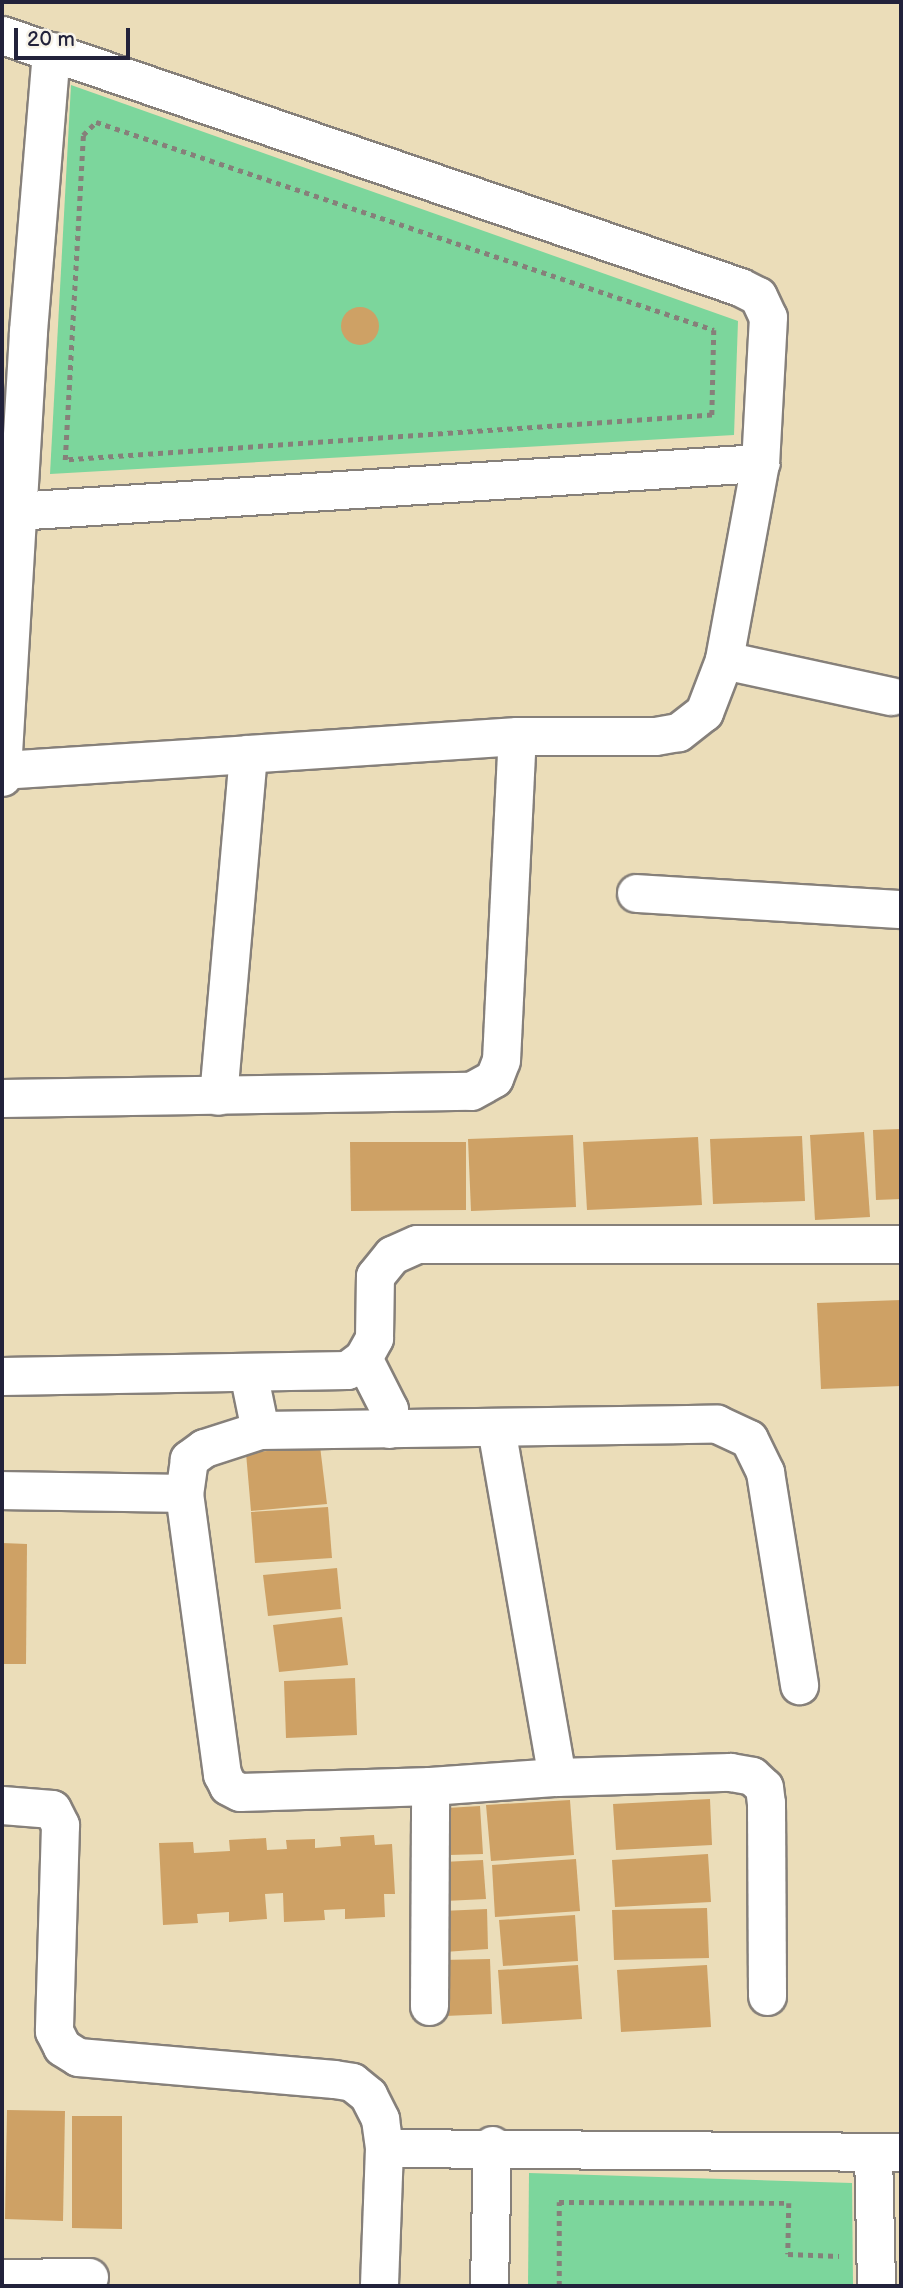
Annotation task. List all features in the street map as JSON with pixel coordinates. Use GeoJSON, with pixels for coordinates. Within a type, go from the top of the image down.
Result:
{"type":"FeatureCollection","features":[{"type":"Feature","properties":{"kind":"street"},"geometry":{"type":"LineString","coordinates":[[2,35],[758,296],[768,317],[760,463],[724,660],[704,712],[678,732],[655,736],[517,736],[2,771]]}},
{"type":"Feature","properties":{"kind":"street"},"geometry":{"type":"LineString","coordinates":[[2,777],[15,510],[51,51]]}},
{"type":"Feature","properties":{"kind":"street"},"geometry":{"type":"LineString","coordinates":[[15,510],[760,463]]}},
{"type":"Feature","properties":{"kind":"street"},"geometry":{"type":"LineString","coordinates":[[724,660],[891,696]]}},
{"type":"Feature","properties":{"kind":"street"},"geometry":{"type":"LineString","coordinates":[[2,1098],[471,1091],[494,1078],[501,1060],[517,736]]}},
{"type":"Feature","properties":{"kind":"street"},"geometry":{"type":"LineString","coordinates":[[218,1096],[248,754]]}},
{"type":"Feature","properties":{"kind":"street"},"geometry":{"type":"LineString","coordinates":[[636,894],[901,909]]}},
{"type":"Feature","properties":{"kind":"street"},"geometry":{"type":"LineString","coordinates":[[2,1377],[346,1370],[363,1359],[374,1338],[375,1276],[392,1255],[417,1244],[901,1244]]}},
{"type":"Feature","properties":{"kind":"street"},"geometry":{"type":"LineString","coordinates":[[363,1359],[389,1409],[389,1429]]}},
{"type":"Feature","properties":{"kind":"street"},"geometry":{"type":"LineString","coordinates":[[248,1371],[260,1430]]}},
{"type":"Feature","properties":{"kind":"street"},"geometry":{"type":"LineString","coordinates":[[767,1996],[764,1787],[752,1776],[730,1772],[557,1777],[430,1786],[240,1792],[228,1786],[222,1774],[184,1493],[189,1459],[204,1448],[260,1430],[717,1424],[749,1439],[765,1472],[799,1685]]}},
{"type":"Feature","properties":{"kind":"street"},"geometry":{"type":"LineString","coordinates":[[496,1428],[557,1777]]}},
{"type":"Feature","properties":{"kind":"street"},"geometry":{"type":"LineString","coordinates":[[2,1490],[184,1493]]}},
{"type":"Feature","properties":{"kind":"street"},"geometry":{"type":"LineString","coordinates":[[429,2006],[430,1786]]}},
{"type":"Feature","properties":{"kind":"street"},"geometry":{"type":"LineString","coordinates":[[2,1805],[52,1809],[60,1825],[54,2031],[62,2046],[78,2057],[352,2082],[368,2095],[380,2119],[384,2148],[379,2286]]}},
{"type":"Feature","properties":{"kind":"street"},"geometry":{"type":"LineString","coordinates":[[384,2148],[492,2145],[887,2152],[876,2286]]}},
{"type":"Feature","properties":{"kind":"street"},"geometry":{"type":"LineString","coordinates":[[489,2286],[492,2145]]}},
{"type":"Feature","properties":{"kind":"street"},"geometry":{"type":"LineString","coordinates":[[2,2278],[89,2277]]}},
{"type":"Feature","properties":{"kind":"path"},"geometry":{"type":"LineString","coordinates":[[96,122],[106,122],[714,330],[712,415],[65,460],[83,135],[96,122]]}},
{"type":"Feature","properties":{"kind":"path"},"geometry":{"type":"LineString","coordinates":[[559,2286],[559,2202],[789,2203],[788,2254],[841,2256],[841,2266]]}},
{"type":"Feature","properties":{"kind":"green space"},"geometry":{"type":"Polygon","coordinates":[[[71,85],[738,321],[734,435],[50,474],[71,85]]]}},
{"type":"Feature","properties":{"kind":"green space"},"geometry":{"type":"Polygon","coordinates":[[[529,2173],[852,2183],[853,2286],[528,2286],[529,2173]]]}},
{"type":"Feature","properties":{"kind":"building"},"geometry":{"type":"Polygon","coordinates":[[[360,307],[374,312],[379,326],[374,340],[360,345],[346,340],[341,326],[346,312],[360,307]]]}},
{"type":"Feature","properties":{"kind":"building"},"geometry":{"type":"Polygon","coordinates":[[[901,1129],[901,1199],[876,1200],[873,1130],[901,1129]]]}},
{"type":"Feature","properties":{"kind":"building"},"geometry":{"type":"Polygon","coordinates":[[[864,1132],[870,1217],[815,1220],[810,1135],[864,1132]]]}},
{"type":"Feature","properties":{"kind":"building"},"geometry":{"type":"Polygon","coordinates":[[[573,1135],[576,1207],[471,1211],[468,1139],[573,1135]]]}},
{"type":"Feature","properties":{"kind":"building"},"geometry":{"type":"Polygon","coordinates":[[[802,1136],[805,1201],[713,1204],[710,1139],[802,1136]]]}},
{"type":"Feature","properties":{"kind":"building"},"geometry":{"type":"Polygon","coordinates":[[[698,1137],[702,1205],[587,1210],[583,1142],[698,1137]]]}},
{"type":"Feature","properties":{"kind":"building"},"geometry":{"type":"Polygon","coordinates":[[[350,1142],[466,1142],[466,1210],[351,1211],[350,1142]]]}},
{"type":"Feature","properties":{"kind":"building"},"geometry":{"type":"Polygon","coordinates":[[[901,1300],[901,1386],[821,1389],[817,1303],[901,1300]]]}},
{"type":"Feature","properties":{"kind":"building"},"geometry":{"type":"Polygon","coordinates":[[[320,1446],[327,1504],[251,1511],[246,1453],[320,1446]]]}},
{"type":"Feature","properties":{"kind":"building"},"geometry":{"type":"Polygon","coordinates":[[[328,1507],[332,1558],[255,1563],[251,1512],[328,1507]]]}},
{"type":"Feature","properties":{"kind":"building"},"geometry":{"type":"Polygon","coordinates":[[[2,1543],[27,1544],[26,1664],[2,1664],[2,1543]]]}},
{"type":"Feature","properties":{"kind":"building"},"geometry":{"type":"Polygon","coordinates":[[[337,1568],[341,1609],[268,1616],[263,1575],[337,1568]]]}},
{"type":"Feature","properties":{"kind":"building"},"geometry":{"type":"Polygon","coordinates":[[[342,1617],[348,1665],[279,1672],[273,1625],[342,1617]]]}},
{"type":"Feature","properties":{"kind":"building"},"geometry":{"type":"Polygon","coordinates":[[[355,1678],[357,1735],[286,1738],[284,1681],[355,1678]]]}},
{"type":"Feature","properties":{"kind":"building"},"geometry":{"type":"Polygon","coordinates":[[[710,1799],[712,1845],[616,1850],[613,1804],[710,1799]]]}},
{"type":"Feature","properties":{"kind":"building"},"geometry":{"type":"Polygon","coordinates":[[[570,1800],[574,1855],[491,1861],[486,1805],[570,1800]]]}},
{"type":"Feature","properties":{"kind":"building"},"geometry":{"type":"Polygon","coordinates":[[[480,1806],[483,1854],[450,1855],[447,1808],[480,1806]]]}},
{"type":"Feature","properties":{"kind":"building"},"geometry":{"type":"Polygon","coordinates":[[[374,1835],[375,1845],[392,1844],[395,1894],[384,1894],[385,1917],[345,1919],[345,1909],[324,1910],[325,1920],[284,1922],[283,1893],[265,1894],[267,1919],[229,1922],[229,1912],[197,1914],[198,1923],[163,1925],[159,1843],[193,1842],[194,1853],[230,1851],[229,1840],[266,1838],[267,1850],[287,1849],[286,1840],[315,1839],[315,1848],[341,1846],[340,1837],[374,1835]]]}},
{"type":"Feature","properties":{"kind":"building"},"geometry":{"type":"Polygon","coordinates":[[[708,1854],[711,1902],[615,1907],[612,1860],[708,1854]]]}},
{"type":"Feature","properties":{"kind":"building"},"geometry":{"type":"Polygon","coordinates":[[[576,1859],[580,1911],[495,1917],[492,1865],[576,1859]]]}},
{"type":"Feature","properties":{"kind":"building"},"geometry":{"type":"Polygon","coordinates":[[[483,1860],[486,1899],[445,1901],[443,1862],[483,1860]]]}},
{"type":"Feature","properties":{"kind":"building"},"geometry":{"type":"Polygon","coordinates":[[[707,1908],[709,1958],[614,1960],[612,1910],[707,1908]]]}},
{"type":"Feature","properties":{"kind":"building"},"geometry":{"type":"Polygon","coordinates":[[[487,1909],[488,1949],[444,1952],[442,1911],[487,1909]]]}},
{"type":"Feature","properties":{"kind":"building"},"geometry":{"type":"Polygon","coordinates":[[[575,1915],[578,1961],[503,1966],[499,1920],[575,1915]]]}},
{"type":"Feature","properties":{"kind":"building"},"geometry":{"type":"Polygon","coordinates":[[[490,1959],[492,2014],[445,2016],[442,1960],[490,1959]]]}},
{"type":"Feature","properties":{"kind":"building"},"geometry":{"type":"Polygon","coordinates":[[[578,1965],[582,2019],[502,2024],[498,1970],[578,1965]]]}},
{"type":"Feature","properties":{"kind":"building"},"geometry":{"type":"Polygon","coordinates":[[[707,1965],[711,2027],[621,2032],[617,1970],[707,1965]]]}},
{"type":"Feature","properties":{"kind":"building"},"geometry":{"type":"Polygon","coordinates":[[[7,2110],[65,2111],[63,2221],[5,2219],[7,2110]]]}},
{"type":"Feature","properties":{"kind":"building"},"geometry":{"type":"Polygon","coordinates":[[[72,2116],[122,2116],[122,2229],[72,2228],[72,2116]]]}}]}
